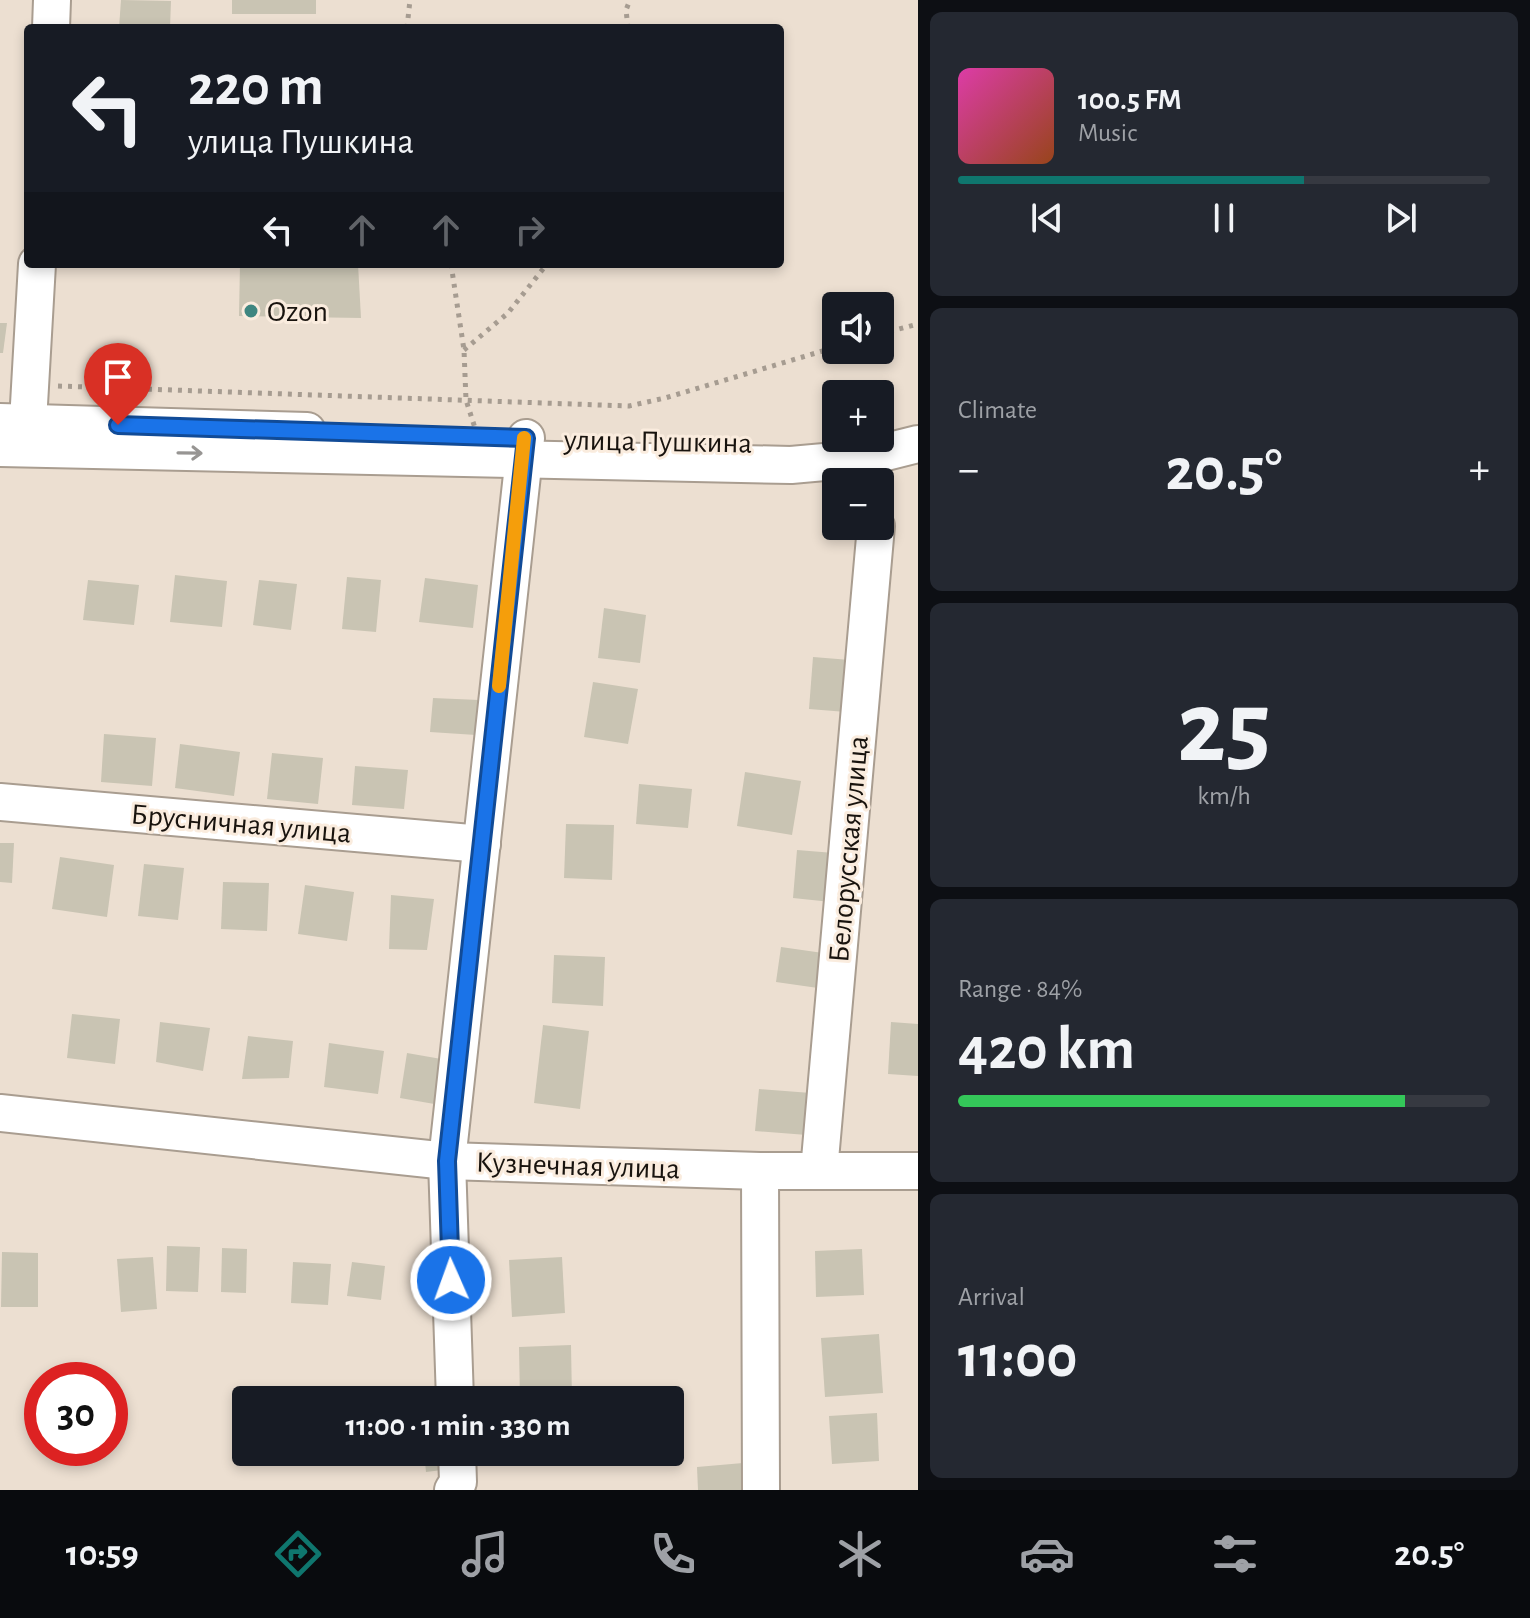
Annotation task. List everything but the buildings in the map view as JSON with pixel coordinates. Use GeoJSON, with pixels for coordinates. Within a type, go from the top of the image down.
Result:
{"type":"FeatureCollection","features":[{"type":"Feature","properties":{"kind":"street"},"geometry":{"type":"LineString","coordinates":[[51,24],[52,0]]}},
{"type":"Feature","properties":{"kind":"street"},"geometry":{"type":"LineString","coordinates":[[14,422],[30,385],[37,268]]}},
{"type":"Feature","properties":{"kind":"street","name":"улица Пушкина"},"geometry":{"type":"LineString","coordinates":[[14,422],[477,437],[524,450],[784,444],[822,439]]}},
{"type":"Feature","properties":{"kind":"street"},"geometry":{"type":"LineString","coordinates":[[894,443],[918,444]]}},
{"type":"Feature","properties":{"kind":"street"},"geometry":{"type":"LineString","coordinates":[[0,448],[524,450],[791,465],[858,459],[872,452]]}},
{"type":"Feature","properties":{"kind":"street"},"geometry":{"type":"LineString","coordinates":[[455,1386],[447,1161],[524,450]]}},
{"type":"Feature","properties":{"kind":"street","name":"Белорусская улица"},"geometry":{"type":"LineString","coordinates":[[819,1171],[875,540]]}},
{"type":"Feature","properties":{"kind":"street","name":"Брусничная улица"},"geometry":{"type":"LineString","coordinates":[[0,802],[482,844]]}},
{"type":"Feature","properties":{"kind":"street","name":"Кузнечная улица"},"geometry":{"type":"LineString","coordinates":[[0,1113],[447,1161],[760,1171],[918,1171]]}},
{"type":"Feature","properties":{"kind":"street"},"geometry":{"type":"LineString","coordinates":[[760,1171],[761,1490]]}},
{"type":"Feature","properties":{"kind":"path"},"geometry":{"type":"LineString","coordinates":[[407,24],[410,0]]}},
{"type":"Feature","properties":{"kind":"path"},"geometry":{"type":"LineString","coordinates":[[628,24],[626,10],[630,0]]}},
{"type":"Feature","properties":{"kind":"path"},"geometry":{"type":"LineString","coordinates":[[452,268],[464,350],[466,400],[477,437]]}},
{"type":"Feature","properties":{"kind":"path"},"geometry":{"type":"LineString","coordinates":[[464,350],[508,313],[544,268]]}},
{"type":"Feature","properties":{"kind":"path"},"geometry":{"type":"LineString","coordinates":[[894,330],[918,324]]}},
{"type":"Feature","properties":{"kind":"path"},"geometry":{"type":"LineString","coordinates":[[30,385],[629,406],[822,351]]}},
{"type":"Feature","properties":{"kind":"slow traffic"},"geometry":{"type":"LineString","coordinates":[[499,686],[524,438]]}},
{"type":"Feature","properties":{"kind":"place","name":"Ozon"},"geometry":{"type":"Point","coordinates":[251,311]}},
{"type":"Feature","properties":{"kind":"route"},"geometry":{"type":"LineString","coordinates":[[118,425],[526,438],[447,1161],[451,1280]]}}]}
